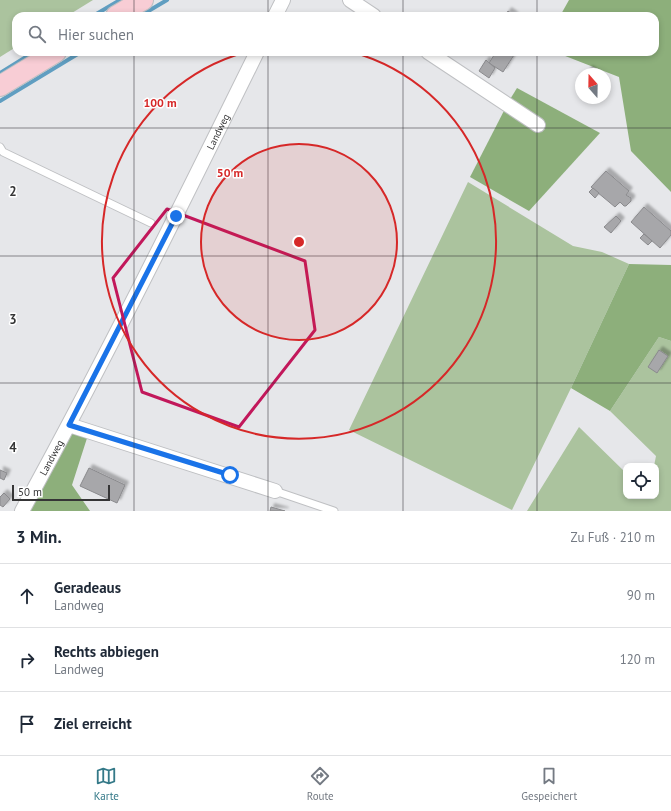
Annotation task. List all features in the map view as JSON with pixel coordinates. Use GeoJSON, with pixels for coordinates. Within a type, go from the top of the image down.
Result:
{"type":"FeatureCollection","features":[{"type":"Feature","properties":{"kind":"main road"},"geometry":{"type":"LineString","coordinates":[[123,12],[143,0]]}},
{"type":"Feature","properties":{"kind":"main road"},"geometry":{"type":"LineString","coordinates":[[0,86],[49,56]]}},
{"type":"Feature","properties":{"kind":"street"},"geometry":{"type":"LineString","coordinates":[[277,12],[283,0]]}},
{"type":"Feature","properties":{"kind":"street"},"geometry":{"type":"LineString","coordinates":[[350,0],[368,12]]}},
{"type":"Feature","properties":{"kind":"street","name":"Landweg"},"geometry":{"type":"LineString","coordinates":[[22,511],[69,425],[176,216],[255,56]]}},
{"type":"Feature","properties":{"kind":"street"},"geometry":{"type":"LineString","coordinates":[[434,56],[538,125]]}},
{"type":"Feature","properties":{"kind":"street"},"geometry":{"type":"LineString","coordinates":[[69,425],[276,491]]}},
{"type":"Feature","properties":{"kind":"lane"},"geometry":{"type":"LineString","coordinates":[[0,147],[3,152],[151,224]]}},
{"type":"Feature","properties":{"kind":"lane"},"geometry":{"type":"LineString","coordinates":[[276,491],[334,511]]}},
{"type":"Feature","properties":{"kind":"highlighted area"},"geometry":{"type":"Polygon","coordinates":[[[167,209],[305,261],[315,330],[239,427],[142,392],[113,278],[167,209]]]}},
{"type":"Feature","properties":{"kind":"green space"},"geometry":{"type":"Polygon","coordinates":[[[0,0],[93,0],[74,12],[12,12],[12,50],[0,57],[0,0]]]}},
{"type":"Feature","properties":{"kind":"green space"},"geometry":{"type":"Polygon","coordinates":[[[569,0],[671,0],[671,192],[631,151],[619,77],[611,74],[611,68],[596,68],[565,56],[659,56],[659,12],[562,12],[569,0]]]}},
{"type":"Feature","properties":{"kind":"green space"},"geometry":{"type":"Polygon","coordinates":[[[517,88],[600,133],[529,211],[470,177],[517,88]]]}},
{"type":"Feature","properties":{"kind":"green space"},"geometry":{"type":"Polygon","coordinates":[[[468,182],[573,246],[602,252],[629,264],[512,510],[349,430],[468,182]]]}},
{"type":"Feature","properties":{"kind":"green space"},"geometry":{"type":"Polygon","coordinates":[[[629,264],[671,265],[671,341],[659,337],[610,411],[571,388],[629,264]]]}},
{"type":"Feature","properties":{"kind":"green space"},"geometry":{"type":"Polygon","coordinates":[[[659,337],[671,341],[671,511],[527,511],[579,427],[623,470],[623,499],[659,499],[659,463],[655,463],[656,456],[610,411],[659,337]]]}},
{"type":"Feature","properties":{"kind":"green space"},"geometry":{"type":"Polygon","coordinates":[[[71,432],[88,435],[72,485],[90,511],[27,511],[71,432]]]}},
{"type":"Feature","properties":{"kind":"building"},"geometry":{"type":"Polygon","coordinates":[[[493,56],[513,56],[503,72],[489,63],[493,56]]]}},
{"type":"Feature","properties":{"kind":"building"},"geometry":{"type":"Polygon","coordinates":[[[486,60],[495,68],[489,78],[479,71],[486,60]]]}},
{"type":"Feature","properties":{"kind":"building"},"geometry":{"type":"Polygon","coordinates":[[[606,171],[629,191],[626,195],[631,198],[631,201],[626,206],[620,202],[615,207],[591,187],[606,171]]]}},
{"type":"Feature","properties":{"kind":"building"},"geometry":{"type":"Polygon","coordinates":[[[593,188],[599,193],[595,198],[589,192],[593,188]]]}},
{"type":"Feature","properties":{"kind":"building"},"geometry":{"type":"Polygon","coordinates":[[[644,207],[671,231],[671,235],[660,248],[631,222],[644,207]]]}},
{"type":"Feature","properties":{"kind":"building"},"geometry":{"type":"Polygon","coordinates":[[[616,216],[621,221],[611,233],[604,227],[616,216]]]}},
{"type":"Feature","properties":{"kind":"building"},"geometry":{"type":"Polygon","coordinates":[[[644,234],[652,241],[648,245],[640,238],[644,234]]]}},
{"type":"Feature","properties":{"kind":"building"},"geometry":{"type":"Polygon","coordinates":[[[659,350],[668,356],[657,373],[648,367],[659,350]]]}},
{"type":"Feature","properties":{"kind":"building"},"geometry":{"type":"Polygon","coordinates":[[[89,468],[125,485],[117,503],[80,486],[89,468]]]}},
{"type":"Feature","properties":{"kind":"building"},"geometry":{"type":"Polygon","coordinates":[[[0,470],[7,473],[4,480],[0,478],[0,470]]]}},
{"type":"Feature","properties":{"kind":"building"},"geometry":{"type":"Polygon","coordinates":[[[4,493],[10,499],[3,507],[0,505],[0,497],[4,493]]]}},
{"type":"Feature","properties":{"kind":"building"},"geometry":{"type":"Polygon","coordinates":[[[271,507],[285,511],[270,511],[271,507]]]}},
{"type":"Feature","properties":{"kind":"waterway"},"geometry":{"type":"LineString","coordinates":[[100,12],[120,0]]}},
{"type":"Feature","properties":{"kind":"waterway"},"geometry":{"type":"LineString","coordinates":[[147,12],[167,0]]}},
{"type":"Feature","properties":{"kind":"waterway"},"geometry":{"type":"LineString","coordinates":[[0,73],[28,56]]}},
{"type":"Feature","properties":{"kind":"waterway"},"geometry":{"type":"LineString","coordinates":[[0,101],[74,56]]}},
{"type":"Feature","properties":{"kind":"route"},"geometry":{"type":"LineString","coordinates":[[176,216],[69,425],[230,475]]}}]}
